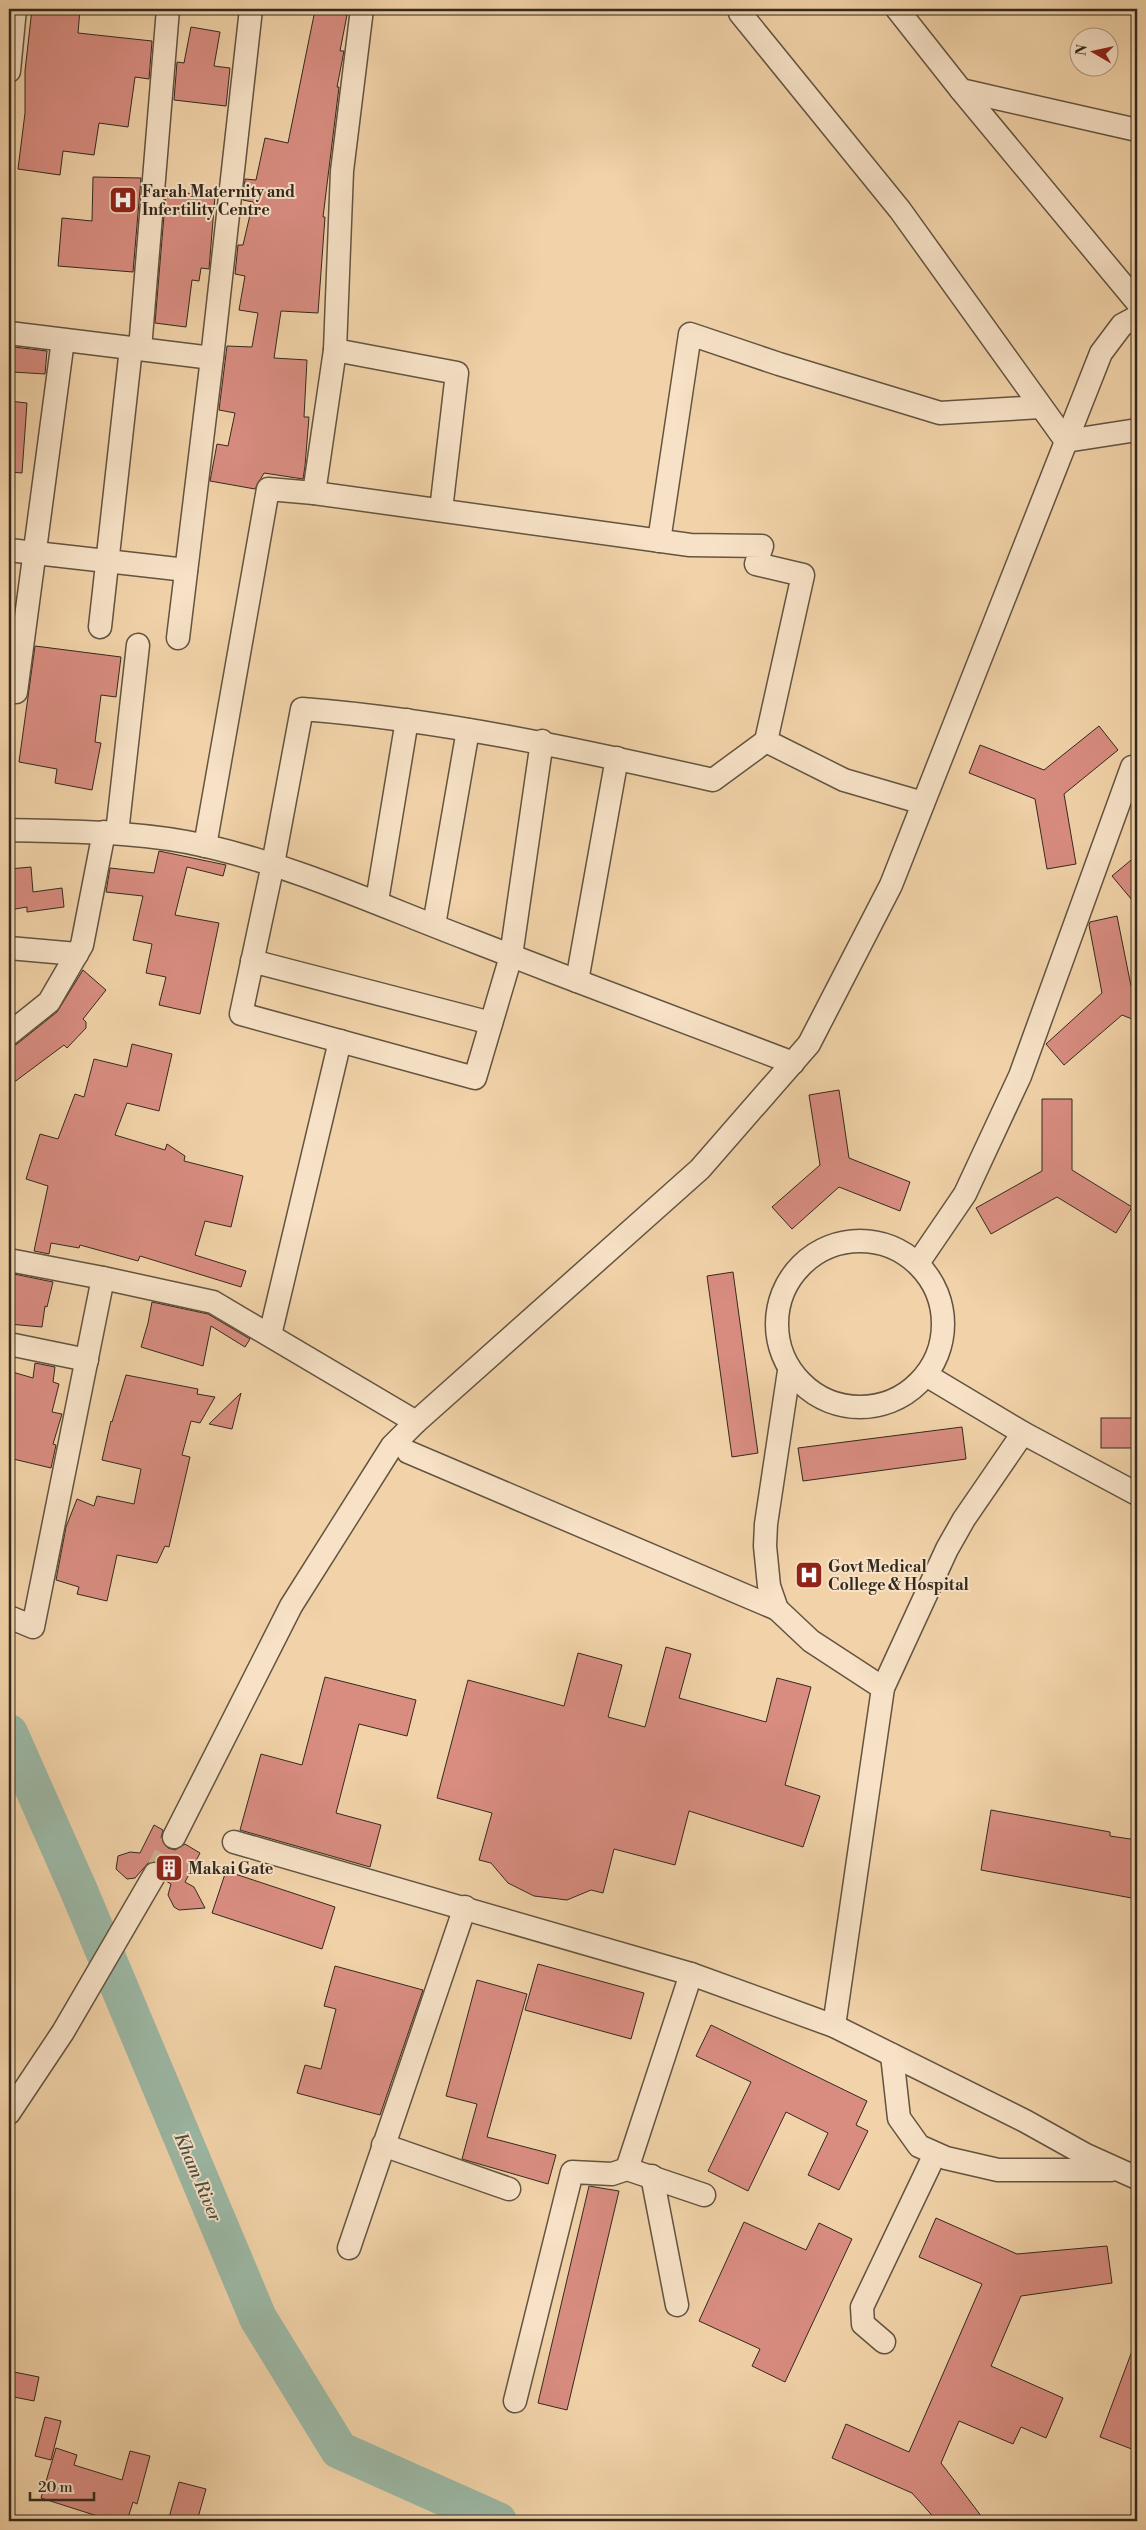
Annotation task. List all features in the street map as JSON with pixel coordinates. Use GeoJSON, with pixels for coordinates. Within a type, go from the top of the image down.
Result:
{"type":"FeatureCollection","features":[{"type":"Feature","properties":{"kind":"street"},"geometry":{"type":"LineString","coordinates":[[9,71],[15,9]]}},
{"type":"Feature","properties":{"kind":"street"},"geometry":{"type":"LineString","coordinates":[[100,628],[135,348],[168,9]]}},
{"type":"Feature","properties":{"kind":"street"},"geometry":{"type":"LineString","coordinates":[[178,638],[251,9]]}},
{"type":"Feature","properties":{"kind":"street"},"geometry":{"type":"LineString","coordinates":[[314,493],[335,350],[342,171],[362,9]]}},
{"type":"Feature","properties":{"kind":"street"},"geometry":{"type":"LineString","coordinates":[[740,9],[740,13],[900,210],[1066,441]]}},
{"type":"Feature","properties":{"kind":"street"},"geometry":{"type":"LineString","coordinates":[[897,9],[1137,302]]}},
{"type":"Feature","properties":{"kind":"street"},"geometry":{"type":"LineString","coordinates":[[962,90],[1137,130]]}},
{"type":"Feature","properties":{"kind":"street"},"geometry":{"type":"LineString","coordinates":[[174,1837],[291,1606],[392,1446],[416,1422],[700,1169],[809,1044],[891,885],[1101,353],[1122,325],[1137,316]]}},
{"type":"Feature","properties":{"kind":"street"},"geometry":{"type":"LineString","coordinates":[[9,333],[212,358]]}},
{"type":"Feature","properties":{"kind":"street"},"geometry":{"type":"LineString","coordinates":[[659,540],[690,334],[779,364],[940,413],[1042,407]]}},
{"type":"Feature","properties":{"kind":"street"},"geometry":{"type":"LineString","coordinates":[[16,692],[63,340]]}},
{"type":"Feature","properties":{"kind":"street"},"geometry":{"type":"LineString","coordinates":[[335,350],[457,373],[441,510]]}},
{"type":"Feature","properties":{"kind":"street"},"geometry":{"type":"LineString","coordinates":[[1066,441],[1137,430]]}},
{"type":"Feature","properties":{"kind":"street"},"geometry":{"type":"LineString","coordinates":[[205,846],[268,489],[314,493],[690,545],[762,546],[756,564],[803,575],[766,741],[713,780],[542,741],[376,715],[302,710],[273,864],[241,1014],[475,1078],[511,956],[542,741]]}},
{"type":"Feature","properties":{"kind":"street"},"geometry":{"type":"LineString","coordinates":[[9,550],[186,570]]}},
{"type":"Feature","properties":{"kind":"street"},"geometry":{"type":"LineString","coordinates":[[9,1034],[49,1002],[82,945],[111,833],[138,645]]}},
{"type":"Feature","properties":{"kind":"street"},"geometry":{"type":"LineString","coordinates":[[377,901],[407,720]]}},
{"type":"Feature","properties":{"kind":"street"},"geometry":{"type":"LineString","coordinates":[[434,925],[468,730]]}},
{"type":"Feature","properties":{"kind":"street"},"geometry":{"type":"LineString","coordinates":[[766,741],[844,780],[923,804]]}},
{"type":"Feature","properties":{"kind":"street"},"geometry":{"type":"LineString","coordinates":[[577,981],[617,758]]}},
{"type":"Feature","properties":{"kind":"street"},"geometry":{"type":"LineString","coordinates":[[918,1263],[965,1194],[1020,1076],[1132,767]]}},
{"type":"Feature","properties":{"kind":"street"},"geometry":{"type":"LineString","coordinates":[[9,830],[111,833],[205,846],[273,864],[377,901],[511,956],[793,1063]]}},
{"type":"Feature","properties":{"kind":"street"},"geometry":{"type":"LineString","coordinates":[[9,948],[77,954]]}},
{"type":"Feature","properties":{"kind":"street"},"geometry":{"type":"LineString","coordinates":[[252,962],[491,1023]]}},
{"type":"Feature","properties":{"kind":"street"},"geometry":{"type":"LineString","coordinates":[[270,1335],[340,1041]]}},
{"type":"Feature","properties":{"kind":"street"},"geometry":{"type":"LineString","coordinates":[[777,1609],[769,1586],[765,1546],[789,1371],[777,1326],[782,1294],[800,1266],[827,1248],[858,1240],[891,1246],[918,1263],[937,1290],[944,1322],[938,1355],[921,1382],[894,1402],[862,1409],[830,1403],[802,1385],[789,1371]]}},
{"type":"Feature","properties":{"kind":"street"},"geometry":{"type":"LineString","coordinates":[[9,1260],[213,1302],[416,1422]]}},
{"type":"Feature","properties":{"kind":"street"},"geometry":{"type":"LineString","coordinates":[[9,1617],[33,1627],[103,1278]]}},
{"type":"Feature","properties":{"kind":"street"},"geometry":{"type":"LineString","coordinates":[[9,1344],[87,1360]]}},
{"type":"Feature","properties":{"kind":"street"},"geometry":{"type":"LineString","coordinates":[[926,1375],[1023,1434],[1137,1494]]}},
{"type":"Feature","properties":{"kind":"street"},"geometry":{"type":"LineString","coordinates":[[834,2026],[883,1688],[947,1549],[964,1519],[1023,1434]]}},
{"type":"Feature","properties":{"kind":"street"},"geometry":{"type":"LineString","coordinates":[[408,1452],[777,1609],[810,1641],[883,1688]]}},
{"type":"Feature","properties":{"kind":"street"},"geometry":{"type":"LineString","coordinates":[[234,1842],[465,1907],[691,1974],[834,2026],[1128,2174]]}},
{"type":"Feature","properties":{"kind":"street"},"geometry":{"type":"LineString","coordinates":[[9,2114],[63,2032],[155,1874]]}},
{"type":"Feature","properties":{"kind":"street"},"geometry":{"type":"LineString","coordinates":[[349,2248],[465,1907]]}},
{"type":"Feature","properties":{"kind":"street"},"geometry":{"type":"LineString","coordinates":[[627,2169],[691,1974]]}},
{"type":"Feature","properties":{"kind":"street"},"geometry":{"type":"LineString","coordinates":[[892,2055],[899,2118],[919,2146],[946,2158],[998,2170],[1128,2174]]}},
{"type":"Feature","properties":{"kind":"street"},"geometry":{"type":"LineString","coordinates":[[383,2145],[509,2189]]}},
{"type":"Feature","properties":{"kind":"street"},"geometry":{"type":"LineString","coordinates":[[884,2342],[863,2324],[862,2308],[935,2154]]}},
{"type":"Feature","properties":{"kind":"street"},"geometry":{"type":"LineString","coordinates":[[515,2401],[572,2172],[612,2174],[627,2169],[704,2195]]}},
{"type":"Feature","properties":{"kind":"street"},"geometry":{"type":"LineString","coordinates":[[652,2176],[677,2305]]}},
{"type":"Feature","properties":{"kind":"building"},"geometry":{"type":"Polygon","coordinates":[[[32,9],[80,9],[78,33],[152,41],[149,79],[135,77],[128,127],[99,123],[94,155],[63,151],[60,175],[18,169],[25,113],[25,71],[32,9]]]}},
{"type":"Feature","properties":{"kind":"building"},"geometry":{"type":"Polygon","coordinates":[[[315,10],[347,15],[340,51],[344,51],[337,87],[339,87],[323,217],[325,217],[318,313],[281,311],[274,358],[307,360],[304,417],[309,417],[305,466],[303,479],[264,473],[255,489],[210,481],[217,444],[228,446],[235,413],[219,410],[227,346],[252,347],[258,313],[239,310],[245,276],[235,274],[238,245],[243,245],[253,202],[243,200],[245,179],[256,180],[265,138],[288,143],[315,10]]]}},
{"type":"Feature","properties":{"kind":"building"},"geometry":{"type":"Polygon","coordinates":[[[191,27],[220,32],[214,66],[230,68],[226,106],[174,100],[177,62],[184,63],[191,27]]]}},
{"type":"Feature","properties":{"kind":"building"},"geometry":{"type":"Polygon","coordinates":[[[93,177],[141,178],[133,272],[58,266],[62,218],[92,221],[93,177]]]}},
{"type":"Feature","properties":{"kind":"building"},"geometry":{"type":"Polygon","coordinates":[[[166,191],[215,196],[209,269],[201,268],[199,281],[192,280],[186,327],[155,323],[166,191]]]}},
{"type":"Feature","properties":{"kind":"building"},"geometry":{"type":"Polygon","coordinates":[[[14,347],[47,351],[45,374],[12,372],[14,347]]]}},
{"type":"Feature","properties":{"kind":"building"},"geometry":{"type":"Polygon","coordinates":[[[9,401],[27,403],[22,473],[9,472],[9,401]]]}},
{"type":"Feature","properties":{"kind":"building"},"geometry":{"type":"Polygon","coordinates":[[[35,646],[121,657],[116,697],[101,695],[95,742],[101,743],[92,790],[55,783],[57,769],[19,762],[35,646]]]}},
{"type":"Feature","properties":{"kind":"building"},"geometry":{"type":"Polygon","coordinates":[[[1099,726],[1118,750],[1064,794],[1076,864],[1047,869],[1035,799],[969,773],[980,745],[1044,770],[1099,726]]]}},
{"type":"Feature","properties":{"kind":"building"},"geometry":{"type":"Polygon","coordinates":[[[159,851],[226,865],[223,876],[187,867],[175,915],[219,923],[200,1014],[159,1005],[166,977],[146,973],[152,944],[133,940],[143,896],[106,892],[110,868],[154,873],[159,851]]]}},
{"type":"Feature","properties":{"kind":"building"},"geometry":{"type":"Polygon","coordinates":[[[1137,855],[1137,906],[1112,876],[1137,855]]]}},
{"type":"Feature","properties":{"kind":"building"},"geometry":{"type":"Polygon","coordinates":[[[31,867],[33,892],[62,888],[64,907],[27,912],[27,907],[9,910],[9,869],[31,867]]]}},
{"type":"Feature","properties":{"kind":"building"},"geometry":{"type":"Polygon","coordinates":[[[1117,916],[1131,986],[1137,988],[1137,1021],[1122,1015],[1064,1065],[1046,1044],[1102,993],[1089,925],[1090,922],[1117,916]]]}},
{"type":"Feature","properties":{"kind":"building"},"geometry":{"type":"Polygon","coordinates":[[[83,970],[106,990],[83,1019],[86,1022],[86,1028],[67,1048],[64,1045],[9,1086],[9,1047],[17,1044],[57,1012],[83,970]]]}},
{"type":"Feature","properties":{"kind":"building"},"geometry":{"type":"Polygon","coordinates":[[[132,1044],[172,1054],[159,1111],[127,1103],[115,1135],[165,1150],[167,1144],[185,1156],[184,1161],[243,1176],[231,1227],[205,1221],[195,1255],[246,1271],[241,1287],[140,1256],[138,1261],[80,1245],[79,1248],[51,1243],[49,1254],[34,1251],[48,1186],[26,1179],[40,1134],[58,1139],[75,1094],[84,1097],[94,1059],[127,1067],[132,1044]]]}},
{"type":"Feature","properties":{"kind":"building"},"geometry":{"type":"Polygon","coordinates":[[[839,1090],[849,1158],[910,1182],[900,1211],[839,1187],[792,1229],[772,1207],[820,1165],[809,1095],[839,1090]]]}},
{"type":"Feature","properties":{"kind":"building"},"geometry":{"type":"Polygon","coordinates":[[[1042,1099],[1072,1099],[1072,1170],[1132,1207],[1116,1233],[1057,1197],[991,1234],[976,1208],[1042,1171],[1042,1099]]]}},
{"type":"Feature","properties":{"kind":"building"},"geometry":{"type":"Polygon","coordinates":[[[733,1272],[758,1453],[732,1457],[707,1276],[733,1272]]]}},
{"type":"Feature","properties":{"kind":"building"},"geometry":{"type":"Polygon","coordinates":[[[9,1273],[53,1282],[47,1307],[45,1306],[42,1327],[9,1324],[9,1273]]]}},
{"type":"Feature","properties":{"kind":"building"},"geometry":{"type":"Polygon","coordinates":[[[152,1302],[208,1314],[250,1339],[245,1347],[211,1326],[203,1366],[141,1347],[152,1302]]]}},
{"type":"Feature","properties":{"kind":"building"},"geometry":{"type":"Polygon","coordinates":[[[35,1363],[55,1367],[53,1382],[59,1384],[52,1412],[62,1414],[53,1444],[56,1445],[51,1468],[9,1458],[9,1371],[33,1378],[35,1363]]]}},
{"type":"Feature","properties":{"kind":"building"},"geometry":{"type":"Polygon","coordinates":[[[126,1375],[198,1389],[197,1394],[215,1397],[200,1423],[191,1421],[182,1455],[190,1457],[169,1547],[165,1546],[157,1563],[117,1555],[107,1601],[77,1594],[79,1587],[56,1580],[66,1527],[77,1499],[94,1506],[97,1496],[134,1504],[141,1469],[102,1460],[111,1421],[126,1375]]]}},
{"type":"Feature","properties":{"kind":"building"},"geometry":{"type":"Polygon","coordinates":[[[241,1393],[232,1429],[209,1424],[241,1393]]]}},
{"type":"Feature","properties":{"kind":"building"},"geometry":{"type":"Polygon","coordinates":[[[1101,1418],[1137,1418],[1137,1448],[1101,1448],[1101,1418]]]}},
{"type":"Feature","properties":{"kind":"building"},"geometry":{"type":"Polygon","coordinates":[[[962,1427],[966,1459],[803,1481],[798,1448],[962,1427]]]}},
{"type":"Feature","properties":{"kind":"building"},"geometry":{"type":"Polygon","coordinates":[[[666,1647],[691,1654],[679,1698],[766,1722],[777,1678],[811,1687],[785,1785],[820,1796],[803,1847],[689,1811],[675,1865],[614,1849],[603,1893],[591,1890],[567,1900],[534,1896],[508,1883],[491,1863],[479,1860],[492,1813],[437,1798],[468,1680],[564,1706],[578,1653],[622,1665],[608,1717],[645,1727],[666,1647]]]}},
{"type":"Feature","properties":{"kind":"building"},"geometry":{"type":"Polygon","coordinates":[[[325,1677],[416,1700],[407,1736],[359,1724],[336,1813],[381,1825],[370,1867],[240,1830],[261,1754],[302,1765],[325,1677]]]}},
{"type":"Feature","properties":{"kind":"building"},"geometry":{"type":"Polygon","coordinates":[[[991,1810],[1110,1832],[1110,1836],[1137,1840],[1137,1899],[981,1870],[991,1810]]]}},
{"type":"Feature","properties":{"kind":"building","name":"Makai Gate"},"geometry":{"type":"Polygon","coordinates":[[[154,1825],[163,1830],[161,1838],[168,1848],[175,1850],[185,1844],[200,1853],[185,1882],[194,1887],[205,1908],[179,1910],[174,1907],[168,1895],[171,1884],[166,1881],[167,1868],[161,1862],[149,1862],[135,1878],[127,1879],[116,1869],[118,1856],[130,1852],[140,1853],[154,1825]]]}},
{"type":"Feature","properties":{"kind":"building"},"geometry":{"type":"Polygon","coordinates":[[[226,1871],[335,1907],[322,1949],[212,1913],[226,1871]]]}},
{"type":"Feature","properties":{"kind":"building"},"geometry":{"type":"Polygon","coordinates":[[[538,1964],[644,1993],[631,2039],[525,2010],[538,1964]]]}},
{"type":"Feature","properties":{"kind":"building"},"geometry":{"type":"Polygon","coordinates":[[[335,1966],[423,1990],[380,2115],[297,2093],[305,2065],[321,2069],[336,2009],[324,2006],[335,1966]]]}},
{"type":"Feature","properties":{"kind":"building"},"geometry":{"type":"Polygon","coordinates":[[[477,1980],[527,1994],[487,2137],[556,2155],[548,2184],[462,2159],[477,2104],[446,2096],[477,1980]]]}},
{"type":"Feature","properties":{"kind":"building"},"geometry":{"type":"Polygon","coordinates":[[[711,2025],[867,2101],[856,2125],[868,2131],[839,2190],[808,2175],[828,2133],[786,2112],[748,2191],[708,2171],[751,2082],[696,2056],[711,2025]]]}},
{"type":"Feature","properties":{"kind":"building"},"geometry":{"type":"Polygon","coordinates":[[[589,2186],[619,2191],[567,2410],[538,2403],[589,2186]]]}},
{"type":"Feature","properties":{"kind":"building"},"geometry":{"type":"Polygon","coordinates":[[[936,2218],[1017,2254],[1107,2246],[1112,2283],[1021,2296],[991,2366],[1063,2398],[1046,2438],[1021,2427],[1013,2444],[959,2421],[941,2463],[985,2521],[937,2521],[912,2493],[832,2458],[846,2424],[909,2452],[982,2284],[919,2257],[936,2218]]]}},
{"type":"Feature","properties":{"kind":"building"},"geometry":{"type":"Polygon","coordinates":[[[744,2222],[806,2250],[819,2223],[852,2239],[785,2382],[752,2366],[760,2349],[699,2321],[744,2222]]]}},
{"type":"Feature","properties":{"kind":"building"},"geometry":{"type":"Polygon","coordinates":[[[1135,2343],[1137,2344],[1137,2451],[1100,2437],[1135,2343]]]}},
{"type":"Feature","properties":{"kind":"building"},"geometry":{"type":"Polygon","coordinates":[[[9,2371],[39,2377],[34,2401],[9,2396],[9,2371]]]}},
{"type":"Feature","properties":{"kind":"building"},"geometry":{"type":"Polygon","coordinates":[[[45,2417],[61,2421],[51,2460],[35,2456],[45,2417]]]}},
{"type":"Feature","properties":{"kind":"building"},"geometry":{"type":"Polygon","coordinates":[[[56,2448],[77,2455],[74,2465],[122,2480],[130,2451],[150,2456],[137,2504],[133,2502],[127,2521],[113,2521],[41,2498],[56,2448]]]}},
{"type":"Feature","properties":{"kind":"building"},"geometry":{"type":"Polygon","coordinates":[[[179,2482],[206,2489],[197,2521],[168,2521],[179,2482]]]}},
{"type":"Feature","properties":{"kind":"waterway","name":"Kham River"},"geometry":{"type":"LineString","coordinates":[[9,1733],[79,1891],[258,2318],[339,2450],[498,2521]]}},
{"type":"Feature","properties":{"kind":"tunnel"},"geometry":{"type":"LineString","coordinates":[[155,1874],[174,1837]]}},
{"type":"Feature","properties":{"kind":"place","name":"Farah Maternity and Infertility Centre"},"geometry":{"type":"Point","coordinates":[123,200]}},
{"type":"Feature","properties":{"kind":"place","name":"Govt Medical College & Hospital"},"geometry":{"type":"Point","coordinates":[809,1575]}},
{"type":"Feature","properties":{"kind":"place","name":"Makai Gate"},"geometry":{"type":"Point","coordinates":[169,1868]}}]}
